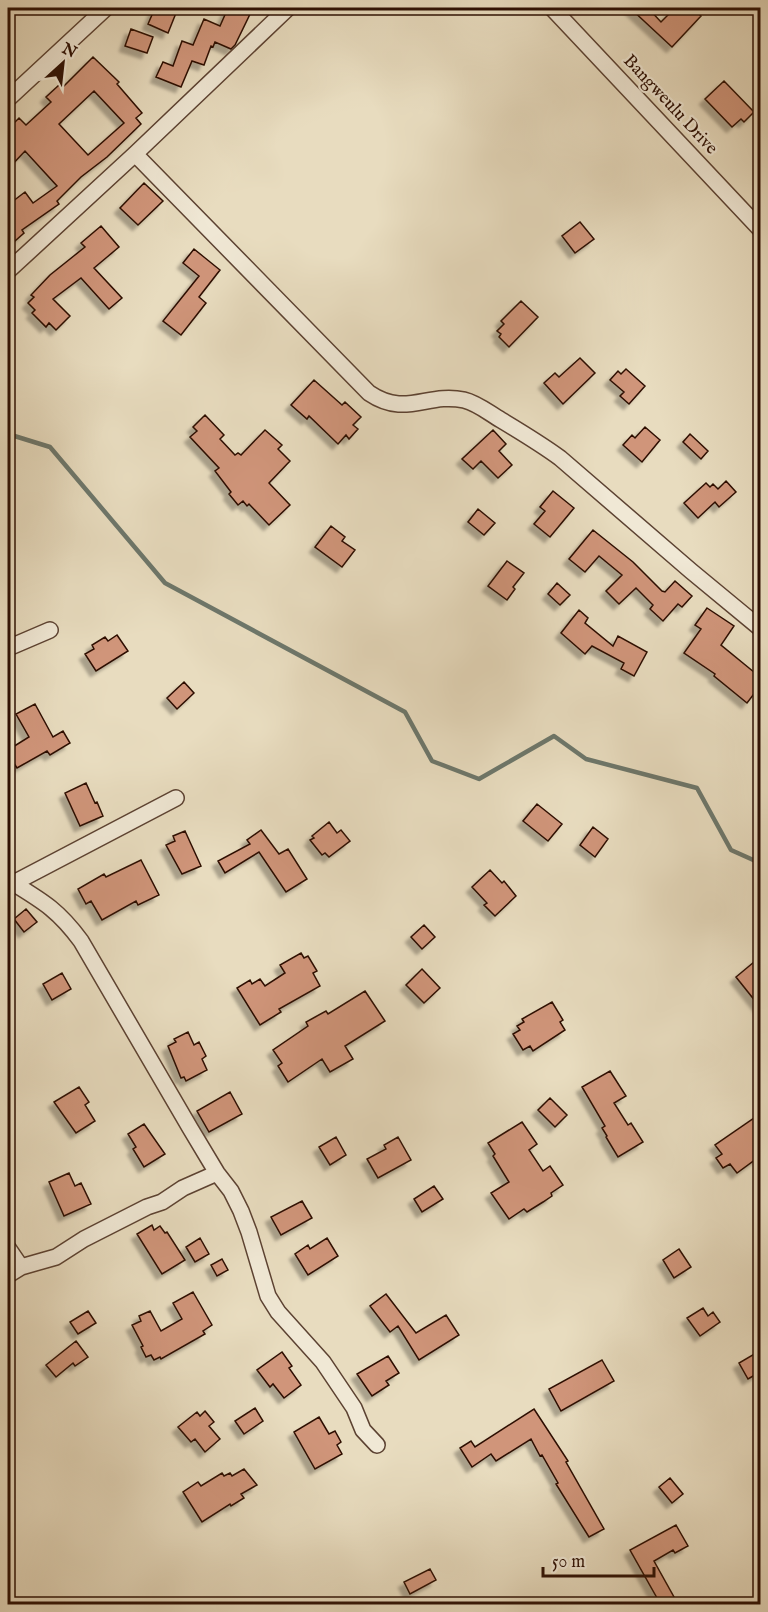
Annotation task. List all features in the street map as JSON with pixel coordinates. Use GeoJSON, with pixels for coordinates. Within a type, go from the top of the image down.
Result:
{"type":"FeatureCollection","features":[{"type":"Feature","properties":{"kind":"street"},"geometry":{"type":"LineString","coordinates":[[8,99],[106,8]]}},
{"type":"Feature","properties":{"kind":"street"},"geometry":{"type":"LineString","coordinates":[[8,271],[288,8]]}},
{"type":"Feature","properties":{"kind":"street","name":"Bangweulu Drive"},"geometry":{"type":"LineString","coordinates":[[552,8],[760,229]]}},
{"type":"Feature","properties":{"kind":"street"},"geometry":{"type":"LineString","coordinates":[[135,154],[369,393],[387,403],[402,406],[452,399],[477,405],[560,458],[760,628]]}},
{"type":"Feature","properties":{"kind":"street"},"geometry":{"type":"LineString","coordinates":[[8,648],[50,630]]}},
{"type":"Feature","properties":{"kind":"street"},"geometry":{"type":"LineString","coordinates":[[10,885],[176,798]]}},
{"type":"Feature","properties":{"kind":"street"},"geometry":{"type":"LineString","coordinates":[[10,885],[50,906],[66,920],[76,934],[217,1173],[231,1191],[241,1211],[268,1296],[278,1312],[323,1362],[354,1408],[363,1430],[377,1444]]}},
{"type":"Feature","properties":{"kind":"street"},"geometry":{"type":"LineString","coordinates":[[8,1275],[21,1267],[56,1257],[84,1239],[217,1173]]}},
{"type":"Feature","properties":{"kind":"street"},"geometry":{"type":"LineString","coordinates":[[8,1248],[21,1267]]}},
{"type":"Feature","properties":{"kind":"building"},"geometry":{"type":"Polygon","coordinates":[[[155,8],[178,8],[168,33],[148,24],[155,8]]]}},
{"type":"Feature","properties":{"kind":"building"},"geometry":{"type":"Polygon","coordinates":[[[228,8],[253,8],[231,49],[215,42],[213,47],[211,46],[204,65],[192,61],[181,87],[156,77],[163,62],[173,66],[182,41],[193,45],[204,19],[220,26],[228,8]]]}},
{"type":"Feature","properties":{"kind":"building"},"geometry":{"type":"Polygon","coordinates":[[[630,8],[648,8],[661,22],[675,8],[693,8],[701,16],[672,47],[630,8]]]}},
{"type":"Feature","properties":{"kind":"building"},"geometry":{"type":"Polygon","coordinates":[[[131,29],[153,37],[147,53],[125,46],[131,29]]]}},
{"type":"Feature","properties":{"kind":"building"},"geometry":{"type":"Polygon","coordinates":[[[93,57],[119,82],[117,84],[142,113],[136,118],[141,124],[107,157],[81,177],[57,201],[59,204],[22,230],[24,233],[15,241],[8,232],[8,205],[25,192],[33,203],[57,186],[25,151],[8,169],[8,129],[19,118],[26,125],[51,102],[46,97],[59,85],[62,88],[93,57]],[[94,91],[59,124],[88,155],[124,123],[94,91]]]}},
{"type":"Feature","properties":{"kind":"building"},"geometry":{"type":"Polygon","coordinates":[[[724,81],[754,112],[744,122],[741,119],[732,127],[705,99],[724,81]]]}},
{"type":"Feature","properties":{"kind":"building"},"geometry":{"type":"Polygon","coordinates":[[[144,183],[163,201],[138,225],[120,208],[144,183]]]}},
{"type":"Feature","properties":{"kind":"building"},"geometry":{"type":"Polygon","coordinates":[[[580,222],[594,239],[575,253],[562,236],[580,222]]]}},
{"type":"Feature","properties":{"kind":"building"},"geometry":{"type":"Polygon","coordinates":[[[101,226],[119,247],[94,268],[122,298],[109,309],[81,278],[53,299],[70,316],[56,330],[49,323],[46,327],[32,313],[35,310],[28,303],[34,297],[31,295],[50,275],[85,247],[81,243],[101,226]]]}},
{"type":"Feature","properties":{"kind":"building"},"geometry":{"type":"Polygon","coordinates":[[[194,249],[220,270],[199,297],[206,303],[181,335],[163,321],[199,276],[183,263],[194,249]]]}},
{"type":"Feature","properties":{"kind":"building"},"geometry":{"type":"Polygon","coordinates":[[[521,301],[538,317],[509,347],[499,337],[501,334],[497,331],[504,324],[501,321],[521,301]]]}},
{"type":"Feature","properties":{"kind":"building"},"geometry":{"type":"Polygon","coordinates":[[[580,358],[595,373],[563,404],[544,383],[555,373],[559,377],[580,358]]]}},
{"type":"Feature","properties":{"kind":"building"},"geometry":{"type":"Polygon","coordinates":[[[626,369],[645,386],[629,404],[620,396],[624,392],[610,380],[618,371],[621,374],[626,369]]]}},
{"type":"Feature","properties":{"kind":"building"},"geometry":{"type":"Polygon","coordinates":[[[314,380],[342,405],[345,402],[361,417],[353,425],[358,429],[349,439],[346,435],[338,444],[309,416],[307,419],[291,405],[314,380]]]}},
{"type":"Feature","properties":{"kind":"building"},"geometry":{"type":"Polygon","coordinates":[[[205,415],[224,435],[220,439],[235,455],[238,453],[241,455],[265,430],[282,445],[278,449],[290,461],[269,483],[290,505],[269,525],[249,504],[247,506],[243,501],[238,505],[215,471],[219,468],[190,437],[197,431],[193,427],[205,415]]]}},
{"type":"Feature","properties":{"kind":"building"},"geometry":{"type":"Polygon","coordinates":[[[645,427],[660,440],[642,462],[623,445],[632,435],[635,438],[645,427]]]}},
{"type":"Feature","properties":{"kind":"building"},"geometry":{"type":"Polygon","coordinates":[[[493,430],[506,444],[499,451],[512,465],[498,478],[481,461],[473,469],[462,459],[493,430]]]}},
{"type":"Feature","properties":{"kind":"building"},"geometry":{"type":"Polygon","coordinates":[[[690,434],[708,451],[701,459],[683,442],[690,434]]]}},
{"type":"Feature","properties":{"kind":"building"},"geometry":{"type":"Polygon","coordinates":[[[726,481],[736,492],[719,507],[715,502],[698,518],[684,503],[706,483],[710,487],[713,484],[718,489],[726,481]]]}},
{"type":"Feature","properties":{"kind":"building"},"geometry":{"type":"Polygon","coordinates":[[[553,491],[574,508],[550,537],[534,524],[545,511],[540,507],[553,491]]]}},
{"type":"Feature","properties":{"kind":"building"},"geometry":{"type":"Polygon","coordinates":[[[478,509],[495,523],[484,535],[468,522],[478,509]]]}},
{"type":"Feature","properties":{"kind":"building"},"geometry":{"type":"Polygon","coordinates":[[[331,526],[345,537],[342,541],[355,550],[342,567],[315,547],[331,526]]]}},
{"type":"Feature","properties":{"kind":"building"},"geometry":{"type":"Polygon","coordinates":[[[593,530],[633,562],[662,591],[665,592],[675,581],[692,596],[682,607],[678,604],[663,621],[650,609],[653,605],[636,588],[619,604],[606,591],[622,575],[599,556],[585,572],[569,559],[593,530]]]}},
{"type":"Feature","properties":{"kind":"building"},"geometry":{"type":"Polygon","coordinates":[[[507,561],[524,573],[513,587],[515,589],[507,600],[488,586],[507,561]]]}},
{"type":"Feature","properties":{"kind":"building"},"geometry":{"type":"Polygon","coordinates":[[[557,583],[570,595],[560,605],[548,594],[557,583]]]}},
{"type":"Feature","properties":{"kind":"building"},"geometry":{"type":"Polygon","coordinates":[[[707,608],[734,626],[721,645],[760,677],[760,686],[747,703],[714,676],[715,674],[684,653],[701,629],[695,625],[707,608]]]}},
{"type":"Feature","properties":{"kind":"building"},"geometry":{"type":"Polygon","coordinates":[[[579,610],[588,618],[585,623],[613,646],[618,636],[647,652],[634,676],[621,669],[624,663],[592,646],[585,654],[561,633],[579,610]]]}},
{"type":"Feature","properties":{"kind":"building"},"geometry":{"type":"Polygon","coordinates":[[[117,635],[128,651],[96,671],[85,654],[94,649],[92,645],[105,637],[108,641],[117,635]]]}},
{"type":"Feature","properties":{"kind":"building"},"geometry":{"type":"Polygon","coordinates":[[[184,682],[194,693],[177,709],[167,698],[184,682]]]}},
{"type":"Feature","properties":{"kind":"building"},"geometry":{"type":"Polygon","coordinates":[[[35,704],[53,737],[63,731],[70,743],[50,755],[47,751],[17,768],[12,760],[8,763],[8,750],[29,737],[16,714],[35,704]]]}},
{"type":"Feature","properties":{"kind":"building"},"geometry":{"type":"Polygon","coordinates":[[[86,783],[103,816],[80,826],[65,793],[86,783]]]}},
{"type":"Feature","properties":{"kind":"building"},"geometry":{"type":"Polygon","coordinates":[[[537,804],[562,824],[548,841],[523,821],[537,804]]]}},
{"type":"Feature","properties":{"kind":"building"},"geometry":{"type":"Polygon","coordinates":[[[329,822],[337,833],[341,830],[350,841],[329,857],[325,853],[322,855],[310,840],[329,822]]]}},
{"type":"Feature","properties":{"kind":"building"},"geometry":{"type":"Polygon","coordinates":[[[593,827],[608,839],[595,857],[580,845],[593,827]]]}},
{"type":"Feature","properties":{"kind":"building"},"geometry":{"type":"Polygon","coordinates":[[[261,830],[279,854],[288,849],[307,879],[286,892],[259,852],[225,873],[218,861],[250,844],[247,840],[261,830]]]}},
{"type":"Feature","properties":{"kind":"building"},"geometry":{"type":"Polygon","coordinates":[[[185,831],[201,866],[182,874],[166,845],[175,841],[173,836],[185,831]]]}},
{"type":"Feature","properties":{"kind":"building"},"geometry":{"type":"Polygon","coordinates":[[[141,860],[159,895],[138,905],[136,901],[102,920],[91,901],[86,904],[78,889],[104,874],[106,877],[141,860]]]}},
{"type":"Feature","properties":{"kind":"building"},"geometry":{"type":"Polygon","coordinates":[[[490,870],[502,883],[504,881],[516,896],[495,916],[484,905],[487,903],[472,887],[490,870]]]}},
{"type":"Feature","properties":{"kind":"building"},"geometry":{"type":"Polygon","coordinates":[[[26,909],[37,922],[24,932],[14,919],[26,909]]]}},
{"type":"Feature","properties":{"kind":"building"},"geometry":{"type":"Polygon","coordinates":[[[424,925],[435,937],[422,949],[411,937],[424,925]]]}},
{"type":"Feature","properties":{"kind":"building"},"geometry":{"type":"Polygon","coordinates":[[[301,953],[304,958],[308,956],[317,971],[313,973],[320,986],[279,1009],[281,1012],[260,1025],[237,988],[250,980],[252,984],[260,979],[265,986],[285,973],[280,965],[301,953]]]}},
{"type":"Feature","properties":{"kind":"building"},"geometry":{"type":"Polygon","coordinates":[[[760,957],[760,980],[756,984],[760,991],[760,1007],[736,977],[760,957]]]}},
{"type":"Feature","properties":{"kind":"building"},"geometry":{"type":"Polygon","coordinates":[[[422,969],[440,988],[424,1003],[406,985],[422,969]]]}},
{"type":"Feature","properties":{"kind":"building"},"geometry":{"type":"Polygon","coordinates":[[[62,973],[71,989],[52,1000],[43,984],[62,973]]]}},
{"type":"Feature","properties":{"kind":"building"},"geometry":{"type":"Polygon","coordinates":[[[365,991],[385,1021],[345,1046],[353,1059],[330,1072],[322,1059],[288,1082],[278,1066],[282,1063],[273,1050],[308,1026],[306,1022],[326,1011],[328,1014],[365,991]]]}},
{"type":"Feature","properties":{"kind":"building"},"geometry":{"type":"Polygon","coordinates":[[[552,1002],[563,1020],[560,1022],[565,1030],[533,1051],[530,1046],[523,1050],[513,1034],[520,1030],[517,1026],[524,1022],[522,1019],[552,1002]]]}},
{"type":"Feature","properties":{"kind":"building"},"geometry":{"type":"Polygon","coordinates":[[[188,1032],[194,1045],[199,1042],[206,1056],[202,1059],[207,1070],[186,1081],[184,1077],[181,1078],[168,1046],[176,1042],[174,1039],[188,1032]]]}},
{"type":"Feature","properties":{"kind":"building"},"geometry":{"type":"Polygon","coordinates":[[[610,1071],[626,1096],[614,1103],[628,1125],[631,1123],[643,1142],[618,1157],[602,1128],[605,1126],[582,1087],[610,1071]]]}},
{"type":"Feature","properties":{"kind":"building"},"geometry":{"type":"Polygon","coordinates":[[[79,1087],[89,1102],[85,1105],[95,1121],[76,1133],[54,1102],[79,1087]]]}},
{"type":"Feature","properties":{"kind":"building"},"geometry":{"type":"Polygon","coordinates":[[[230,1092],[242,1114],[209,1132],[197,1111],[230,1092]]]}},
{"type":"Feature","properties":{"kind":"building"},"geometry":{"type":"Polygon","coordinates":[[[550,1098],[567,1115],[555,1127],[538,1110],[550,1098]]]}},
{"type":"Feature","properties":{"kind":"building"},"geometry":{"type":"Polygon","coordinates":[[[760,1114],[760,1156],[737,1173],[730,1164],[723,1168],[716,1158],[722,1154],[715,1145],[760,1114]]]}},
{"type":"Feature","properties":{"kind":"building"},"geometry":{"type":"Polygon","coordinates":[[[522,1122],[537,1144],[529,1150],[543,1171],[550,1166],[563,1185],[543,1202],[527,1212],[524,1209],[509,1219],[491,1193],[509,1182],[488,1143],[522,1122]]]}},
{"type":"Feature","properties":{"kind":"building"},"geometry":{"type":"Polygon","coordinates":[[[144,1124],[165,1154],[144,1167],[133,1149],[136,1147],[128,1134],[144,1124]]]}},
{"type":"Feature","properties":{"kind":"building"},"geometry":{"type":"Polygon","coordinates":[[[336,1137],[346,1155],[330,1165],[319,1147],[336,1137]]]}},
{"type":"Feature","properties":{"kind":"building"},"geometry":{"type":"Polygon","coordinates":[[[398,1137],[411,1160],[378,1178],[367,1159],[386,1149],[384,1145],[398,1137]]]}},
{"type":"Feature","properties":{"kind":"building"},"geometry":{"type":"Polygon","coordinates":[[[69,1173],[75,1186],[81,1183],[91,1204],[64,1216],[49,1182],[69,1173]]]}},
{"type":"Feature","properties":{"kind":"building"},"geometry":{"type":"Polygon","coordinates":[[[434,1186],[443,1199],[422,1212],[414,1199],[434,1186]]]}},
{"type":"Feature","properties":{"kind":"building"},"geometry":{"type":"Polygon","coordinates":[[[302,1201],[312,1218],[281,1235],[271,1217],[302,1201]]]}},
{"type":"Feature","properties":{"kind":"building"},"geometry":{"type":"Polygon","coordinates":[[[152,1225],[154,1230],[160,1226],[165,1233],[167,1232],[185,1260],[162,1274],[137,1234],[152,1225]]]}},
{"type":"Feature","properties":{"kind":"building"},"geometry":{"type":"Polygon","coordinates":[[[200,1238],[209,1254],[195,1262],[186,1247],[200,1238]]]}},
{"type":"Feature","properties":{"kind":"building"},"geometry":{"type":"Polygon","coordinates":[[[327,1238],[338,1256],[308,1275],[295,1254],[308,1245],[310,1249],[327,1238]]]}},
{"type":"Feature","properties":{"kind":"building"},"geometry":{"type":"Polygon","coordinates":[[[679,1249],[691,1267],[674,1278],[663,1260],[679,1249]]]}},
{"type":"Feature","properties":{"kind":"building"},"geometry":{"type":"Polygon","coordinates":[[[222,1259],[228,1270],[217,1276],[211,1265],[222,1259]]]}},
{"type":"Feature","properties":{"kind":"building"},"geometry":{"type":"Polygon","coordinates":[[[193,1292],[212,1325],[203,1331],[205,1334],[161,1359],[160,1357],[154,1360],[151,1355],[146,1357],[132,1325],[141,1321],[139,1316],[150,1311],[161,1331],[182,1319],[173,1303],[193,1292]]]}},
{"type":"Feature","properties":{"kind":"building"},"geometry":{"type":"Polygon","coordinates":[[[386,1294],[416,1333],[446,1315],[459,1335],[419,1360],[398,1326],[390,1332],[370,1306],[386,1294]]]}},
{"type":"Feature","properties":{"kind":"building"},"geometry":{"type":"Polygon","coordinates":[[[703,1308],[708,1316],[713,1312],[720,1322],[700,1336],[687,1318],[703,1308]]]}},
{"type":"Feature","properties":{"kind":"building"},"geometry":{"type":"Polygon","coordinates":[[[88,1311],[96,1323],[78,1334],[70,1322],[88,1311]]]}},
{"type":"Feature","properties":{"kind":"building"},"geometry":{"type":"Polygon","coordinates":[[[76,1341],[88,1357],[75,1366],[73,1363],[56,1377],[46,1365],[76,1341]]]}},
{"type":"Feature","properties":{"kind":"building"},"geometry":{"type":"Polygon","coordinates":[[[282,1352],[292,1366],[289,1368],[301,1385],[284,1398],[273,1384],[270,1387],[257,1370],[282,1352]]]}},
{"type":"Feature","properties":{"kind":"building"},"geometry":{"type":"Polygon","coordinates":[[[756,1353],[760,1361],[760,1372],[748,1379],[739,1363],[756,1353]]]}},
{"type":"Feature","properties":{"kind":"building"},"geometry":{"type":"Polygon","coordinates":[[[388,1356],[399,1373],[386,1381],[389,1385],[372,1396],[357,1374],[388,1356]]]}},
{"type":"Feature","properties":{"kind":"building"},"geometry":{"type":"Polygon","coordinates":[[[602,1360],[614,1381],[561,1411],[549,1389],[602,1360]]]}},
{"type":"Feature","properties":{"kind":"building"},"geometry":{"type":"Polygon","coordinates":[[[255,1408],[263,1421],[244,1434],[235,1421],[255,1408]]]}},
{"type":"Feature","properties":{"kind":"building"},"geometry":{"type":"Polygon","coordinates":[[[534,1409],[568,1461],[566,1462],[604,1529],[589,1537],[531,1439],[496,1461],[491,1454],[472,1467],[460,1448],[471,1441],[475,1447],[534,1409]]]}},
{"type":"Feature","properties":{"kind":"building"},"geometry":{"type":"Polygon","coordinates":[[[205,1411],[214,1422],[209,1426],[220,1439],[205,1452],[195,1439],[191,1442],[178,1427],[197,1412],[200,1416],[205,1411]]]}},
{"type":"Feature","properties":{"kind":"building"},"geometry":{"type":"Polygon","coordinates":[[[319,1417],[329,1434],[335,1431],[341,1442],[337,1445],[342,1454],[315,1469],[294,1432],[319,1417]]]}},
{"type":"Feature","properties":{"kind":"building"},"geometry":{"type":"Polygon","coordinates":[[[244,1469],[257,1485],[241,1494],[244,1498],[202,1522],[183,1492],[198,1482],[201,1486],[222,1473],[224,1476],[230,1473],[232,1476],[244,1469]]]}},
{"type":"Feature","properties":{"kind":"building"},"geometry":{"type":"Polygon","coordinates":[[[670,1478],[683,1494],[672,1503],[659,1487],[670,1478]]]}},
{"type":"Feature","properties":{"kind":"building"},"geometry":{"type":"Polygon","coordinates":[[[676,1525],[688,1546],[675,1553],[673,1550],[654,1561],[674,1597],[661,1605],[630,1550],[676,1525]]]}},
{"type":"Feature","properties":{"kind":"building"},"geometry":{"type":"Polygon","coordinates":[[[430,1569],[436,1580],[410,1594],[404,1582],[430,1569]]]}},
{"type":"Feature","properties":{"kind":"waterway"},"geometry":{"type":"LineString","coordinates":[[8,434],[50,447],[165,583],[405,712],[432,761],[479,779],[554,736],[586,759],[697,788],[731,850],[760,863]]}}]}
